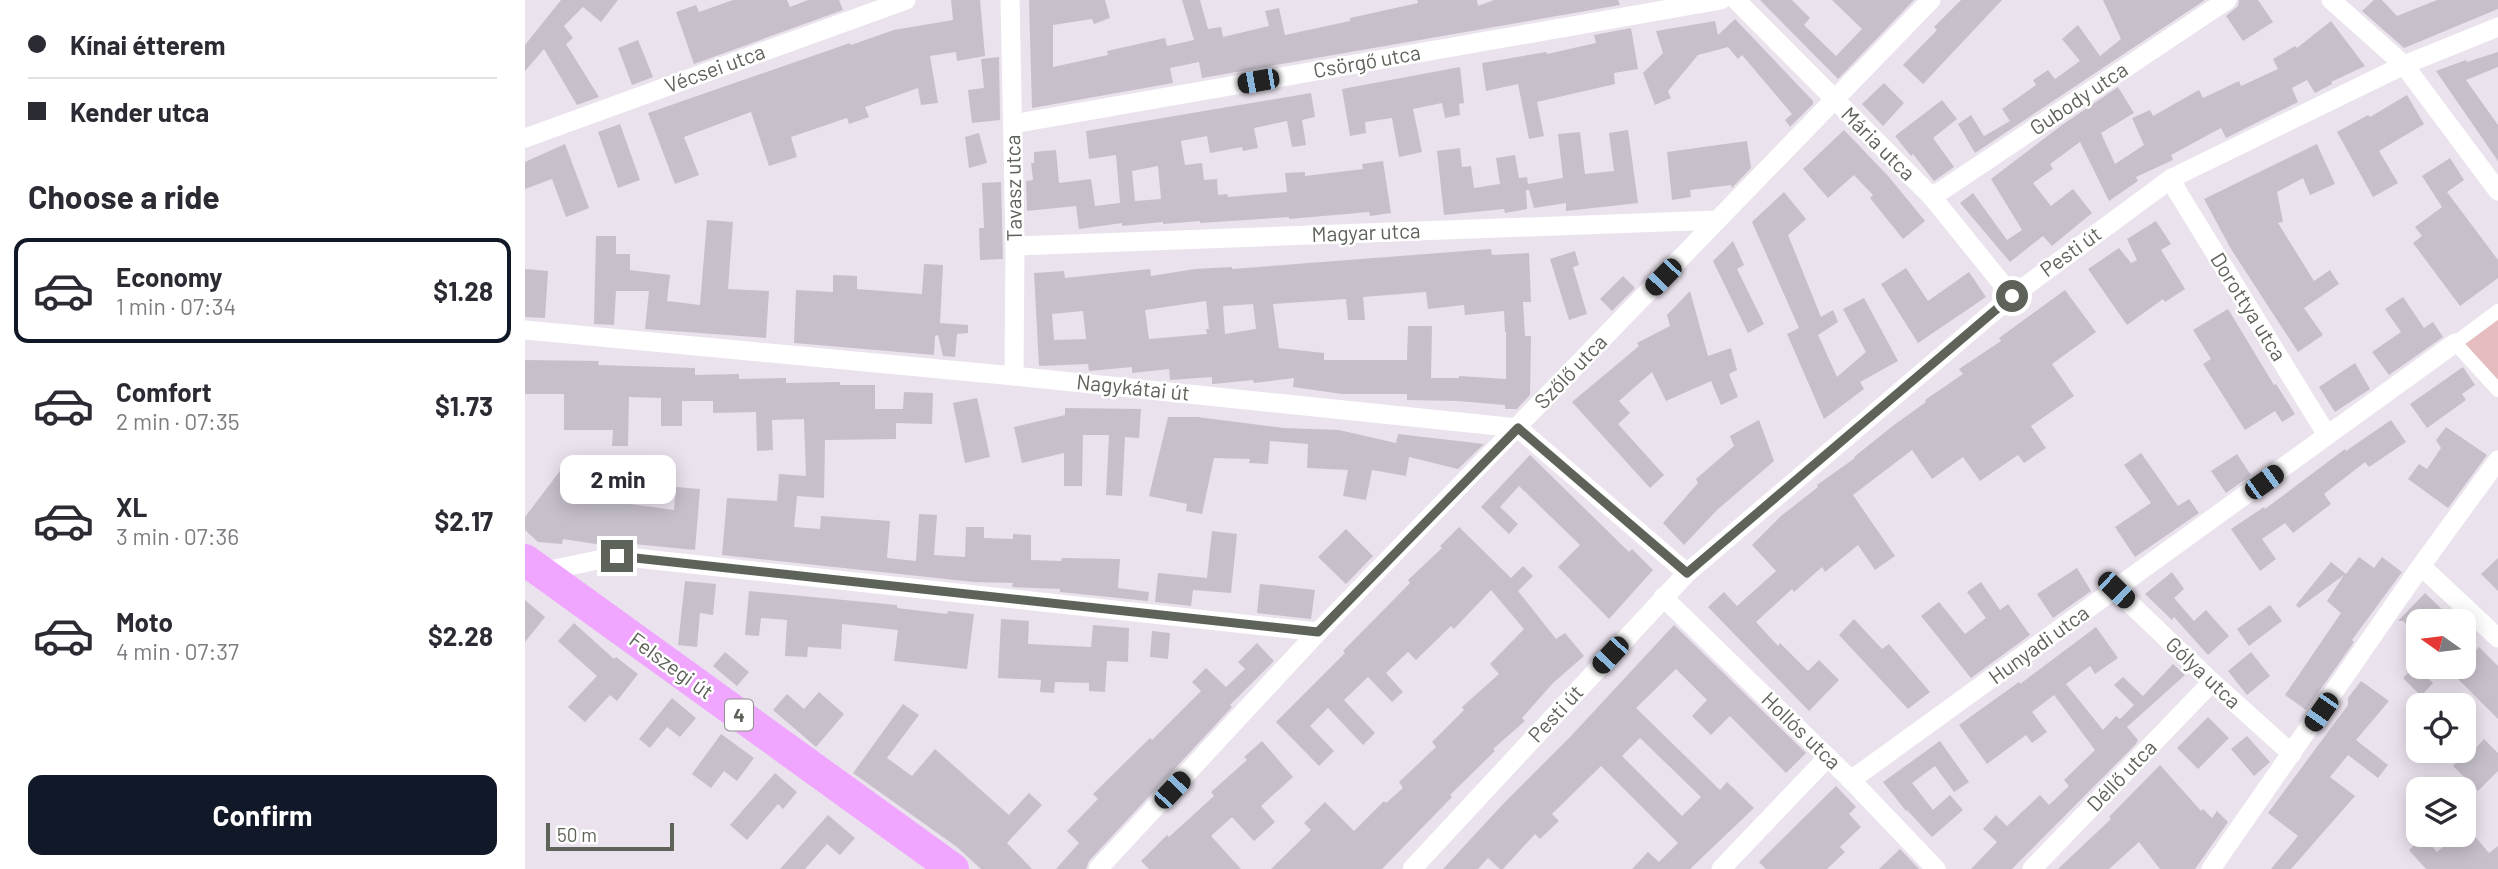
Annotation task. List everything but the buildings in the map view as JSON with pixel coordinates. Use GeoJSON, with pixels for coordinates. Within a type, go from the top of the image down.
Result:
{"type":"FeatureCollection","features":[{"type":"Feature","properties":{"kind":"main road","name":"Felszegi út"},"geometry":{"type":"LineString","coordinates":[[532,566],[953,869]]}},
{"type":"Feature","properties":{"kind":"street","name":"Vécsei utca"},"geometry":{"type":"LineString","coordinates":[[525,138],[904,0]]}},
{"type":"Feature","properties":{"kind":"street","name":"Tavasz utca"},"geometry":{"type":"LineString","coordinates":[[1010,0],[1015,246],[1014,376]]}},
{"type":"Feature","properties":{"kind":"street","name":"Csörgő utca"},"geometry":{"type":"LineString","coordinates":[[1013,124],[1721,0]]}},
{"type":"Feature","properties":{"kind":"street","name":"Mária utca"},"geometry":{"type":"LineString","coordinates":[[1736,0],[1932,197],[2012,296]]}},
{"type":"Feature","properties":{"kind":"street","name":"Szőlő utca"},"geometry":{"type":"LineString","coordinates":[[1098,869],[1318,632],[1931,0]]}},
{"type":"Feature","properties":{"kind":"street","name":"Gubody utca"},"geometry":{"type":"LineString","coordinates":[[1932,197],[2227,0]]}},
{"type":"Feature","properties":{"kind":"street"},"geometry":{"type":"LineString","coordinates":[[2331,0],[2404,65],[2498,191]]}},
{"type":"Feature","properties":{"kind":"street","name":"Pesti út"},"geometry":{"type":"LineString","coordinates":[[1412,869],[1687,573],[2012,296],[2172,178],[2404,65],[2498,27]]}},
{"type":"Feature","properties":{"kind":"street","name":"Dorottya utca"},"geometry":{"type":"LineString","coordinates":[[2172,178],[2177,191],[2327,435]]}},
{"type":"Feature","properties":{"kind":"street","name":"Magyar utca"},"geometry":{"type":"LineString","coordinates":[[1015,246],[1717,220]]}},
{"type":"Feature","properties":{"kind":"street","name":"Hunyadi utca"},"geometry":{"type":"LineString","coordinates":[[1851,780],[2498,311]]}},
{"type":"Feature","properties":{"kind":"street","name":"Nagykátai út"},"geometry":{"type":"LineString","coordinates":[[525,330],[1014,376],[1518,428]]}},
{"type":"Feature","properties":{"kind":"street"},"geometry":{"type":"LineString","coordinates":[[2455,343],[2498,390]]}},
{"type":"Feature","properties":{"kind":"street"},"geometry":{"type":"LineString","coordinates":[[1518,428],[1687,573]]}},
{"type":"Feature","properties":{"kind":"street"},"geometry":{"type":"LineString","coordinates":[[2211,869],[2421,566],[2498,460]]}},
{"type":"Feature","properties":{"kind":"street"},"geometry":{"type":"LineString","coordinates":[[532,566],[617,556],[1318,632]]}},
{"type":"Feature","properties":{"kind":"street"},"geometry":{"type":"LineString","coordinates":[[2421,566],[2498,638]]}},
{"type":"Feature","properties":{"kind":"street","name":"Gólya utca"},"geometry":{"type":"LineString","coordinates":[[2116,590],[2292,754]]}},
{"type":"Feature","properties":{"kind":"street","name":"Hollós utca"},"geometry":{"type":"LineString","coordinates":[[1663,597],[1828,757],[1935,869]]}},
{"type":"Feature","properties":{"kind":"street","name":"Déllő utca"},"geometry":{"type":"LineString","coordinates":[[2032,869],[2212,682]]}},
{"type":"Feature","properties":{"kind":"street"},"geometry":{"type":"LineString","coordinates":[[1721,869],[1828,757]]}},
{"type":"Feature","properties":{"kind":"shaded area"},"geometry":{"type":"Polygon","coordinates":[[[2498,311],[2498,390],[2455,343],[2498,311]]]}},
{"type":"Feature","properties":{"kind":"route"},"geometry":{"type":"LineString","coordinates":[[617,556],[1318,632],[1518,428],[1687,573],[2012,296]]}}]}
